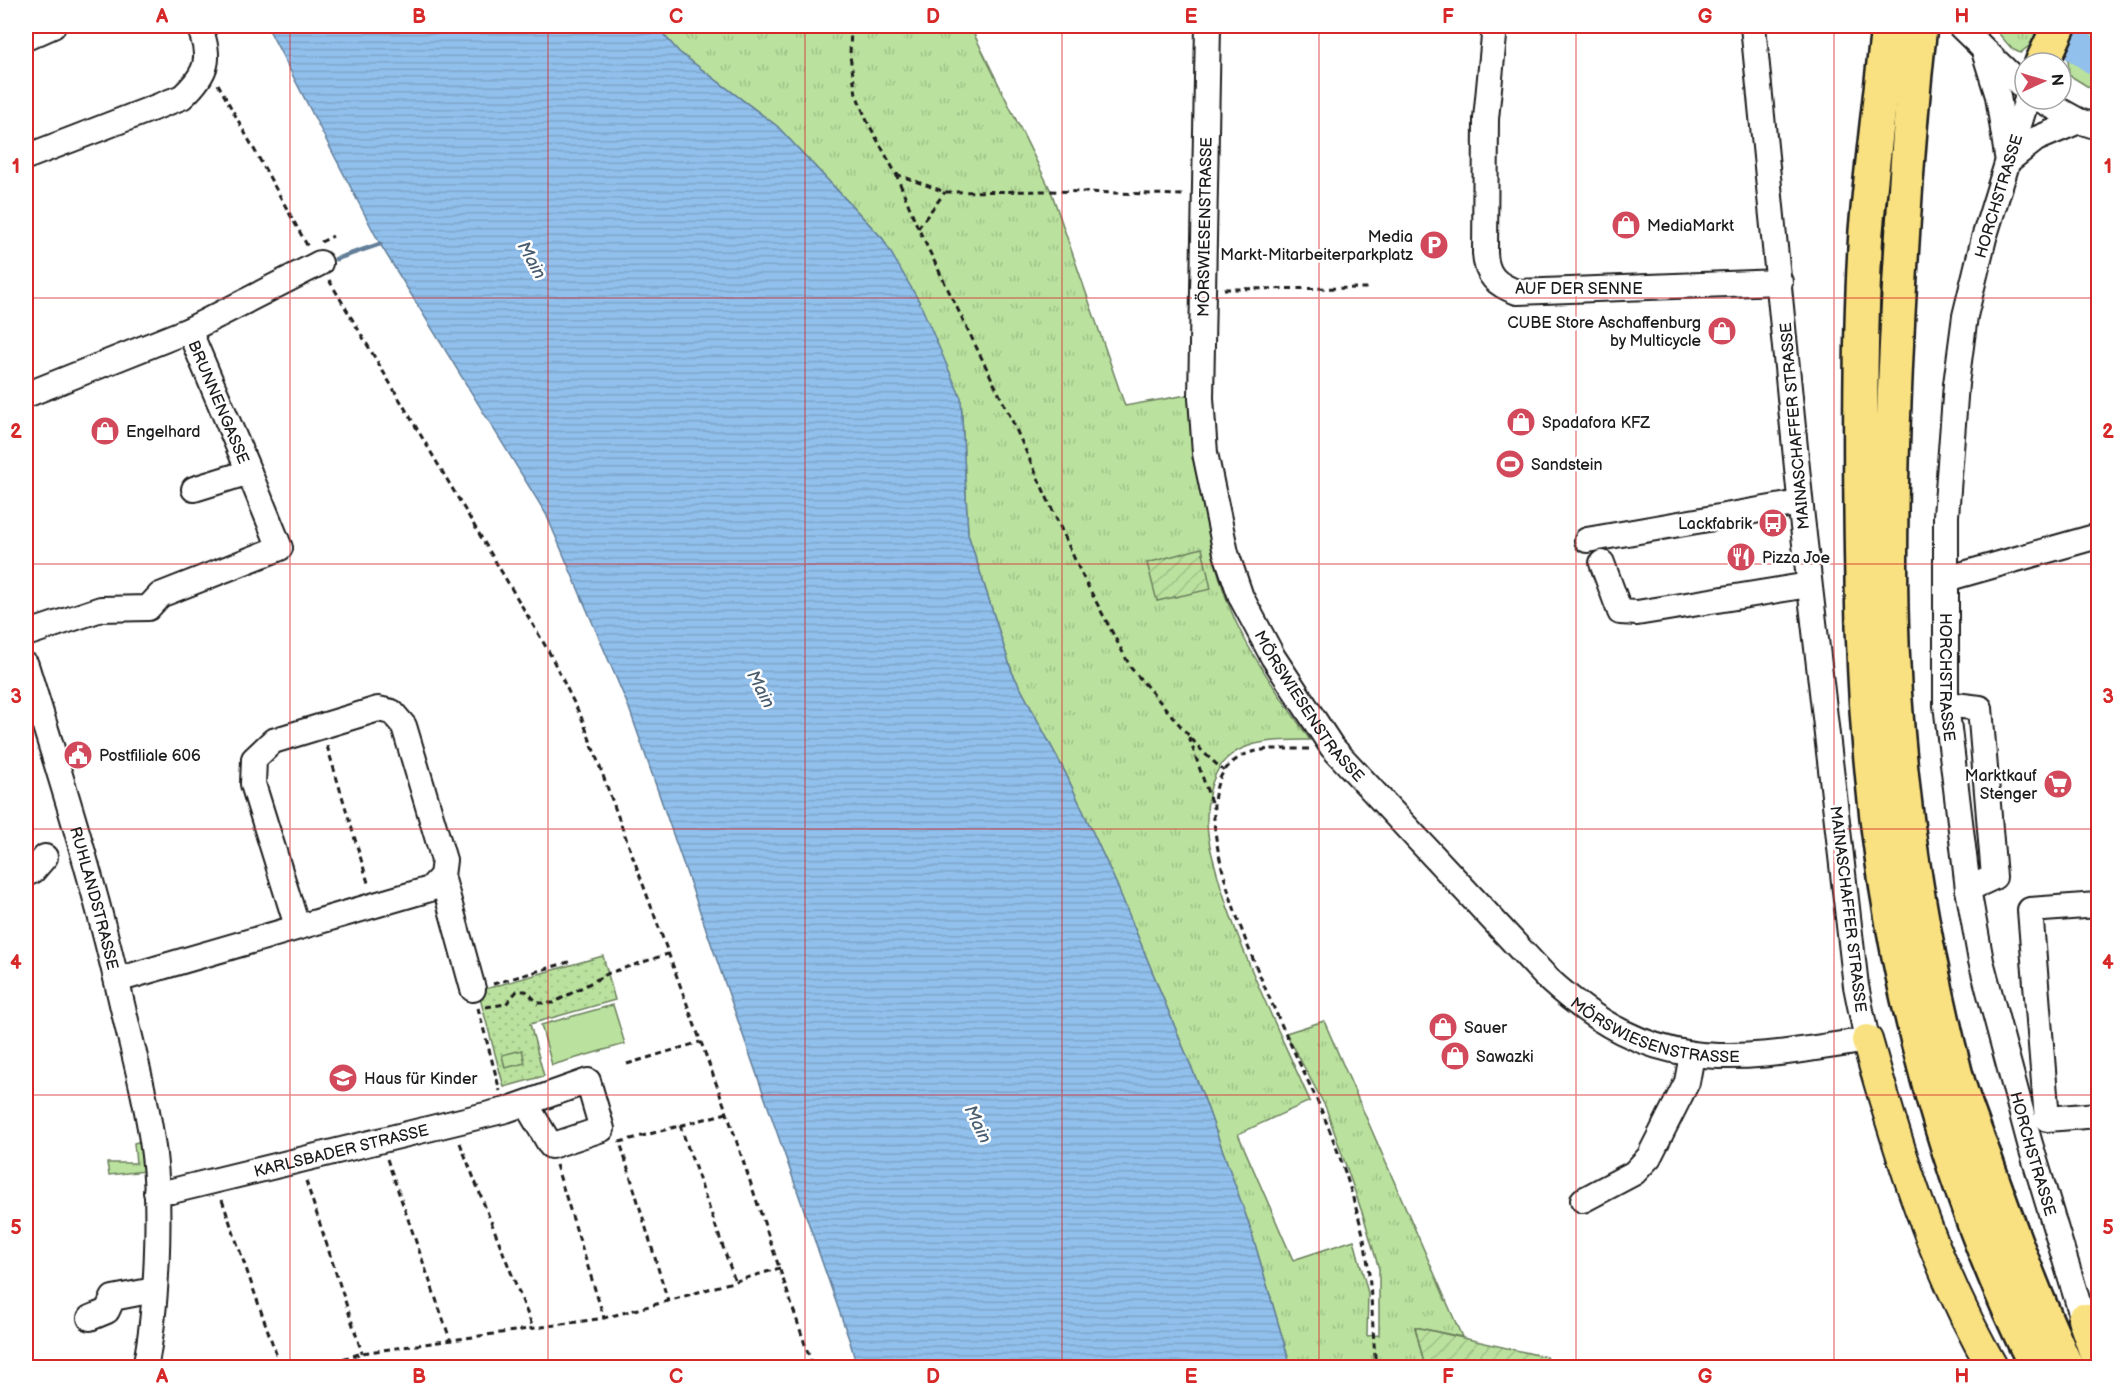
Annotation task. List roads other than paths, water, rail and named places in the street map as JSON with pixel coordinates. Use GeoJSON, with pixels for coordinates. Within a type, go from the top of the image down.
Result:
{"type":"FeatureCollection","features":[{"type":"Feature","properties":{"kind":"highway"},"geometry":{"type":"LineString","coordinates":[[1888,26],[1866,232],[1860,431],[1862,610],[1870,759],[1878,830],[1906,993],[1932,1092],[2007,1304],[2037,1368]]}},
{"type":"Feature","properties":{"kind":"highway"},"geometry":{"type":"LineString","coordinates":[[1920,26],[1902,239],[1893,411],[1891,611],[1902,767],[1914,869],[1935,988],[1956,1076],[2012,1237],[2036,1299],[2067,1368]]}},
{"type":"Feature","properties":{"kind":"highway"},"geometry":{"type":"LineString","coordinates":[[2048,51],[2059,26]]}},
{"type":"Feature","properties":{"kind":"main road"},"geometry":{"type":"LineString","coordinates":[[1867,1040],[1900,1156],[1951,1280],[1979,1343],[1993,1368]]}},
{"type":"Feature","properties":{"kind":"main road"},"geometry":{"type":"LineString","coordinates":[[2091,1317],[2098,1363]]}},
{"type":"Feature","properties":{"kind":"street"},"geometry":{"type":"LineString","coordinates":[[26,38],[53,26]]}},
{"type":"Feature","properties":{"kind":"street"},"geometry":{"type":"LineString","coordinates":[[26,157],[182,97],[197,83],[206,64],[207,46],[200,26]]}},
{"type":"Feature","properties":{"kind":"street","name":"MÖRSWIESENSTRASSE"},"geometry":{"type":"LineString","coordinates":[[1208,26],[1201,398],[1204,453],[1226,553],[1241,597],[1273,657],[1332,747],[1548,979],[1572,1001],[1602,1022],[1640,1040],[1692,1055],[1746,1058],[1867,1040]]}},
{"type":"Feature","properties":{"kind":"street","name":"AUF DER SENNE"},"geometry":{"type":"LineString","coordinates":[[1495,26],[1486,119],[1486,265],[1492,279],[1501,287],[1517,292],[1780,282]]}},
{"type":"Feature","properties":{"kind":"street","name":"MAINASCHAFFER STRASSE"},"geometry":{"type":"LineString","coordinates":[[1754,26],[1809,585],[1856,986],[1867,1040]]}},
{"type":"Feature","properties":{"kind":"street"},"geometry":{"type":"LineString","coordinates":[[1960,26],[2013,79]]}},
{"type":"Feature","properties":{"kind":"street"},"geometry":{"type":"LineString","coordinates":[[1983,51],[1998,96],[2008,161],[2036,139],[2089,124]]}},
{"type":"Feature","properties":{"kind":"street","name":"HORCHSTRASSE"},"geometry":{"type":"LineString","coordinates":[[2023,111],[1993,202],[1965,316],[1956,384],[1946,516],[1946,704],[1968,889],[1981,961],[2021,1110],[2091,1317]]}},
{"type":"Feature","properties":{"kind":"street"},"geometry":{"type":"LineString","coordinates":[[2063,111],[2089,124]]}},
{"type":"Feature","properties":{"kind":"street","name":"BRUNNENGASSE"},"geometry":{"type":"LineString","coordinates":[[26,395],[189,330],[320,263]]}},
{"type":"Feature","properties":{"kind":"street","name":"BRUNNENGASSE"},"geometry":{"type":"LineString","coordinates":[[26,634],[101,609],[148,608],[160,595],[280,548],[189,330]]}},
{"type":"Feature","properties":{"kind":"street"},"geometry":{"type":"LineString","coordinates":[[194,489],[249,472]]}},
{"type":"Feature","properties":{"kind":"street"},"geometry":{"type":"LineString","coordinates":[[1587,540],[1800,503]]}},
{"type":"Feature","properties":{"kind":"street"},"geometry":{"type":"LineString","coordinates":[[1946,579],[2098,536]]}},
{"type":"Feature","properties":{"kind":"street"},"geometry":{"type":"LineString","coordinates":[[1602,563],[1620,612],[1648,612],[1809,585]]}},
{"type":"Feature","properties":{"kind":"street","name":"RUHLANDSTRASSE"},"geometry":{"type":"LineString","coordinates":[[26,665],[64,851],[117,980],[150,1135],[156,1192],[154,1290],[145,1368]]}},
{"type":"Feature","properties":{"kind":"street"},"geometry":{"type":"LineString","coordinates":[[1946,704],[1980,708],[1994,877],[1968,889]]}},
{"type":"Feature","properties":{"kind":"street"},"geometry":{"type":"LineString","coordinates":[[297,926],[253,784],[254,759],[273,741],[378,709],[392,712],[404,726],[444,860],[442,876],[475,998]]}},
{"type":"Feature","properties":{"kind":"street"},"geometry":{"type":"LineString","coordinates":[[26,874],[64,851]]}},
{"type":"Feature","properties":{"kind":"street"},"geometry":{"type":"LineString","coordinates":[[117,980],[430,889],[442,876]]}},
{"type":"Feature","properties":{"kind":"street"},"geometry":{"type":"LineString","coordinates":[[2098,905],[2030,910],[2047,1119],[2098,1115]]}},
{"type":"Feature","properties":{"kind":"street"},"geometry":{"type":"LineString","coordinates":[[1583,1200],[1634,1173],[1649,1157],[1687,1082],[1692,1055]]}},
{"type":"Feature","properties":{"kind":"street","name":"KARLSBADER STRASSE"},"geometry":{"type":"LineString","coordinates":[[156,1192],[516,1107],[588,1081],[602,1129],[550,1146],[516,1107]]}},
{"type":"Feature","properties":{"kind":"street"},"geometry":{"type":"LineString","coordinates":[[90,1318],[107,1311],[113,1298],[154,1290]]}},
{"type":"Feature","properties":{"kind":"water","name":"Main"},"geometry":{"type":"Polygon","coordinates":[[[267,26],[656,26],[679,52],[777,126],[883,239],[919,301],[961,398],[968,534],[1012,672],[1066,774],[1116,883],[1204,1098],[1250,1227],[1291,1367],[857,1367],[629,708],[546,514],[380,244],[267,26]]]}},
{"type":"Feature","properties":{"kind":"waterway"},"geometry":{"type":"LineString","coordinates":[[2048,26],[2098,60]]}},
{"type":"Feature","properties":{"kind":"waterway"},"geometry":{"type":"LineString","coordinates":[[336,259],[380,244]]}},
{"type":"Feature","properties":{"kind":"place","name":"MediaMarkt"},"geometry":{"type":"Point","coordinates":[1626,225]}},
{"type":"Feature","properties":{"kind":"place","name":"Media Markt-Mitarbeiterparkplatz"},"geometry":{"type":"Point","coordinates":[1434,245]}},
{"type":"Feature","properties":{"kind":"place","name":"CUBE Store Aschaffenburg by Multicycle"},"geometry":{"type":"Point","coordinates":[1722,331]}},
{"type":"Feature","properties":{"kind":"place","name":"Spadafora KFZ"},"geometry":{"type":"Point","coordinates":[1521,422]}},
{"type":"Feature","properties":{"kind":"place","name":"Engelhard"},"geometry":{"type":"Point","coordinates":[105,431]}},
{"type":"Feature","properties":{"kind":"place","name":"Sandstein"},"geometry":{"type":"Point","coordinates":[1510,464]}},
{"type":"Feature","properties":{"kind":"place","name":"Lackfabrik"},"geometry":{"type":"Point","coordinates":[1773,523]}},
{"type":"Feature","properties":{"kind":"place","name":"Pizza Joe"},"geometry":{"type":"Point","coordinates":[1741,557]}},
{"type":"Feature","properties":{"kind":"place","name":"Postfiliale 606"},"geometry":{"type":"Point","coordinates":[78,755]}},
{"type":"Feature","properties":{"kind":"place","name":"Marktkauf Stenger"},"geometry":{"type":"Point","coordinates":[2058,784]}},
{"type":"Feature","properties":{"kind":"place","name":"Sauer"},"geometry":{"type":"Point","coordinates":[1443,1027]}},
{"type":"Feature","properties":{"kind":"place","name":"Sawazki"},"geometry":{"type":"Point","coordinates":[1455,1056]}},
{"type":"Feature","properties":{"kind":"place","name":"Haus für Kinder"},"geometry":{"type":"Point","coordinates":[343,1078]}}]}
